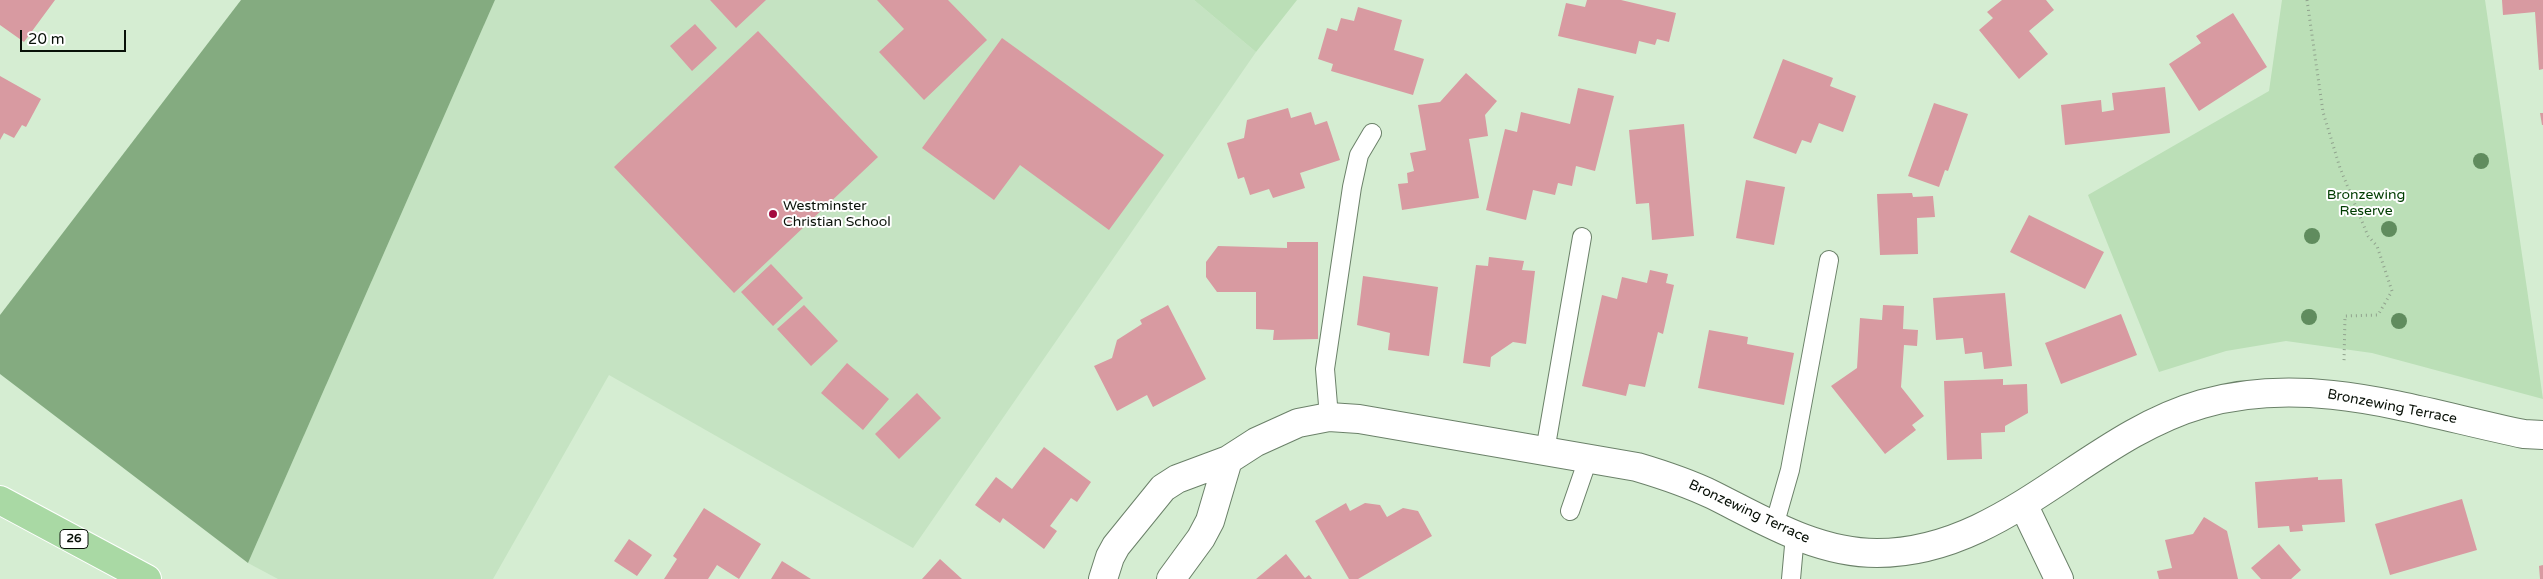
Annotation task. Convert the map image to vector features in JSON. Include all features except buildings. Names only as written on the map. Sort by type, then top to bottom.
[{"type":"main road","name":"26","points":[[0,500],[147,579]]},
{"type":"street","name":"Bronzewing Terrace","points":[[1103,579],[1110,557],[1116,546],[1163,488],[1177,479],[1228,460],[1256,442],[1298,423],[1329,417],[1359,419],[1637,467],[1674,478],[1785,531],[1827,546],[1876,553],[1918,549],[1969,532],[2023,504],[2124,440],[2164,418],[2201,404],[2247,394],[2290,391],[2344,395],[2524,434],[2543,435]]},
{"type":"street","points":[[1171,579],[1201,538],[1210,521],[1228,460]]},
{"type":"street","points":[[2023,504],[2059,579]]},
{"type":"lane","points":[[1329,417],[1325,369],[1352,187],[1359,155],[1372,132]]},
{"type":"lane","points":[[1545,450],[1582,237]]},
{"type":"lane","points":[[1791,579],[1785,531],[1790,470],[1829,260]]},
{"type":"lane","points":[[1570,511],[1588,458]]},
{"type":"path","points":[[2307,0],[2324,112],[2340,168],[2368,236],[2376,246],[2392,291],[2378,315],[2345,316],[2344,362]]},
{"type":"shaded area","points":[[241,0],[495,0],[248,563],[0,374],[0,315]]},
{"type":"shaded area","name":"Westminster Christian School","points":[[495,0],[1194,0],[1256,52],[913,548],[609,375],[493,579],[278,579],[248,563]]},
{"type":"green space","points":[[1194,0],[1297,0],[1256,52]]},
{"type":"green space","name":"Bronzewing Reserve","points":[[2282,0],[2485,0],[2543,399],[2372,353],[2286,341],[2226,351],[2159,372],[2088,195],[2269,91]]},
{"type":"place","name":"Westminster Christian School","points":[[773,214]]}]
